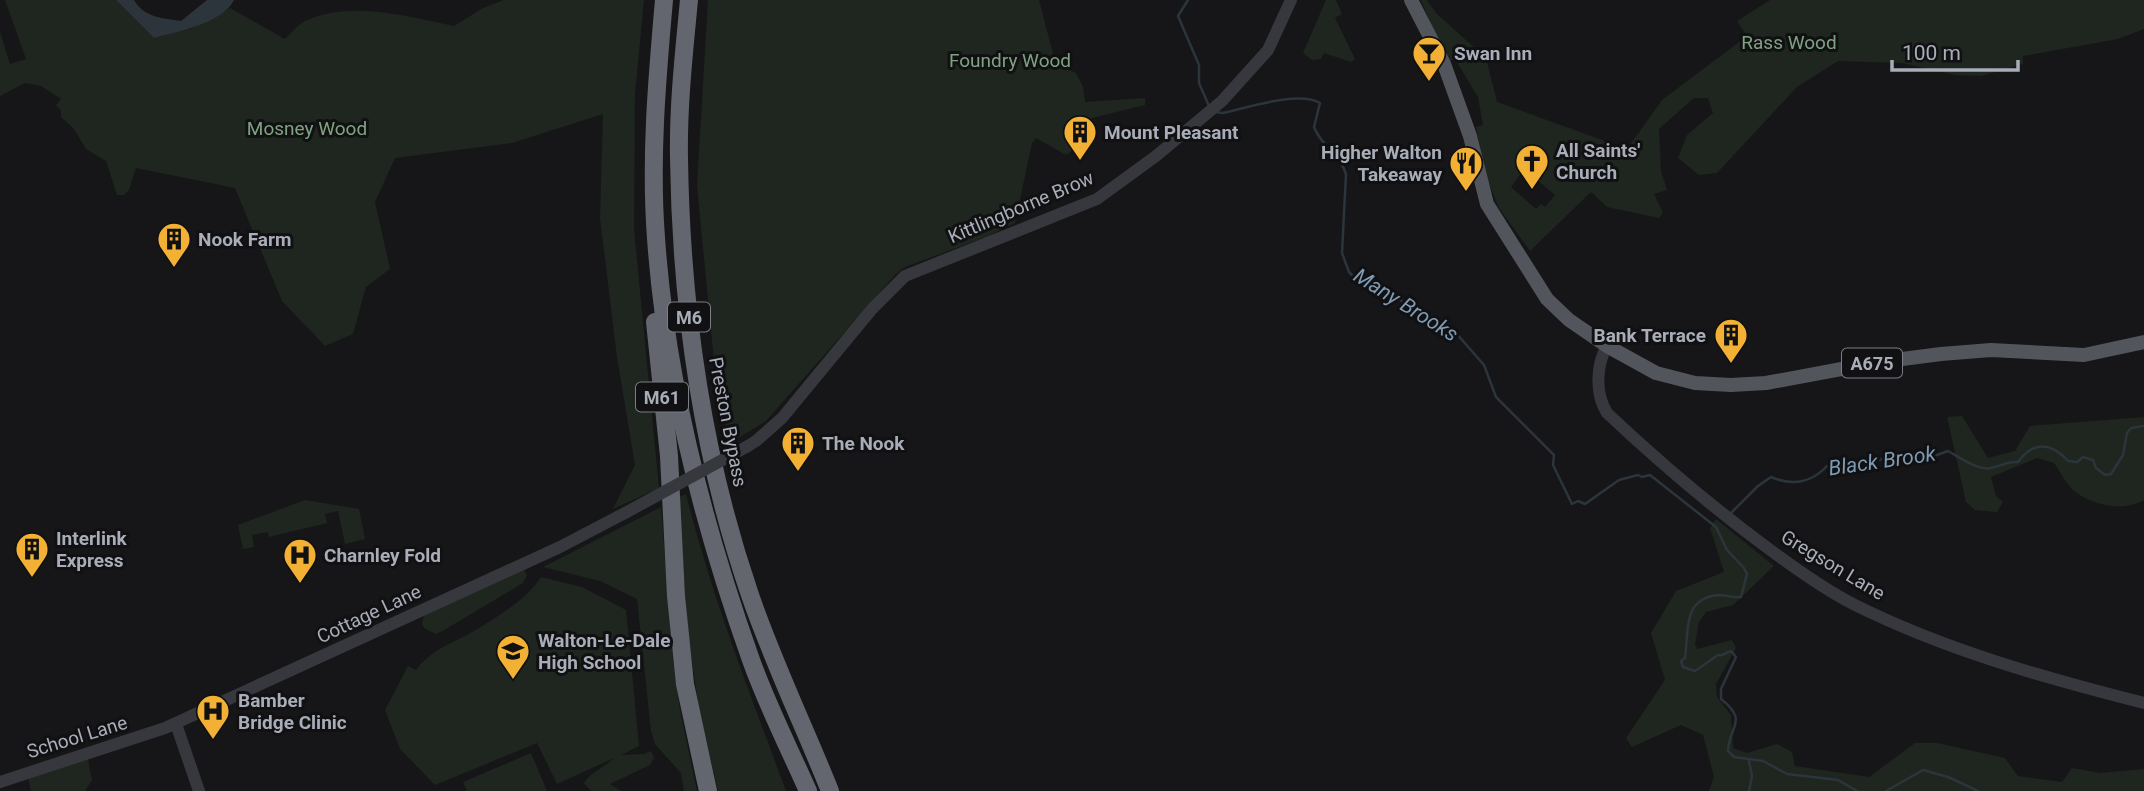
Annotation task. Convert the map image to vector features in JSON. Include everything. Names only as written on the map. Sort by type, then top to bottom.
[{"type":"highway","name":"M61","points":[[653,0],[644,108],[647,243],[669,456],[676,596],[685,684],[708,791]]},
{"type":"highway","name":"M6","points":[[664,0],[656,89],[654,182],[656,239],[670,352],[687,440],[710,535],[752,662],[808,791]]},
{"type":"highway","name":"Preston Bypass","points":[[689,0],[682,76],[679,157],[684,280],[701,404],[723,503],[749,594],[830,791]]},
{"type":"highway","points":[[761,626],[822,742],[842,791]]},
{"type":"main road","name":"A675","points":[[1411,0],[1444,64],[1470,135],[1487,204],[1547,299],[1569,320],[1607,346],[1656,373],[1695,383],[1766,383],[1879,362],[1991,349],[2084,355],[2144,342]]},
{"type":"street","name":"Kittlingborne Brow","points":[[625,513],[752,443],[782,418],[872,309],[905,276],[1097,199],[1156,156],[1214,107],[1268,50],[1291,0]]},
{"type":"street","name":"Gregson Lane","points":[[1607,346],[1599,376],[1601,399],[1607,413],[1745,532],[1830,591],[1920,635],[1988,658],[2144,703]]},
{"type":"street","name":"Cottage Lane","points":[[171,726],[561,547],[625,513]]},
{"type":"street","name":"School Lane","points":[[0,782],[171,726]]},
{"type":"street","points":[[171,726],[199,791]]},
{"type":"green space","name":"Mosney Wood","points":[[5,0],[116,0],[154,38],[193,28],[230,8],[285,39],[305,21],[341,12],[379,12],[454,26],[483,8],[504,0],[644,0],[635,94],[634,229],[659,488],[613,509],[635,465],[617,357],[600,218],[603,114],[512,143],[395,158],[375,202],[390,269],[366,287],[353,334],[325,346],[282,301],[235,188],[136,168],[129,190],[124,195],[117,195],[106,161],[86,149],[74,129],[61,117],[61,111],[56,105],[61,99],[41,86],[25,83],[0,96],[0,32],[10,64],[26,59]]},
{"type":"green space","name":"Foundry Wood","points":[[708,0],[1039,0],[1056,65],[1076,73],[1083,87],[1085,102],[1145,98],[1145,105],[1092,118],[1071,132],[1078,147],[1066,155],[1036,138],[1032,143],[1015,223],[986,237],[905,267],[766,421],[730,443],[717,392],[697,186]]},
{"type":"green space","points":[[1326,0],[1336,0],[1342,14],[1335,18],[1355,59],[1351,62],[1324,53],[1321,59],[1312,60],[1303,53]]},
{"type":"green space","name":"Rass Wood","points":[[1421,0],[1427,0],[1437,14],[1486,58],[1497,102],[1627,149],[1662,100],[1747,36],[1737,21],[1770,0],[2144,0],[2144,29],[2118,39],[2023,56],[2023,64],[1981,76],[1955,75],[1902,63],[1838,61],[1797,87],[1717,173],[1699,175],[1678,158],[1687,135],[1713,113],[1708,98],[1694,98],[1659,129],[1661,171],[1667,190],[1654,194],[1663,213],[1659,218],[1607,207],[1591,192],[1530,251],[1499,208],[1486,176],[1476,127],[1483,125],[1478,97],[1455,59],[1446,62]],"holes":[[[1524,169],[1555,195],[1545,207],[1541,204],[1536,209],[1511,187]]]},
{"type":"green space","points":[[1962,416],[1988,458],[2015,451],[2030,426],[2144,417],[2144,500],[2127,506],[2099,504],[2074,491],[2054,463],[2037,458],[1991,477],[1996,496],[2003,502],[1997,512],[1975,510],[1966,502],[1947,417]]},
{"type":"green space","points":[[686,494],[719,607],[786,791],[718,791],[699,709],[687,627],[679,497]]},
{"type":"green space","points":[[305,500],[359,509],[365,539],[345,544],[338,511],[325,514],[327,523],[269,537],[268,532],[252,535],[254,547],[243,549],[238,525]]},
{"type":"green space","points":[[661,507],[673,660],[680,710],[697,791],[684,791],[681,773],[655,744],[651,731],[637,599],[600,581],[543,567]]},
{"type":"green space","points":[[1716,519],[1774,566],[1733,605],[1706,612],[1699,622],[1695,644],[1697,649],[1732,640],[1736,648],[1716,684],[1717,697],[1731,715],[1733,748],[1747,753],[1777,744],[1792,752],[1795,766],[1869,777],[1915,743],[1937,743],[2005,758],[2018,776],[2062,782],[2072,768],[2100,773],[2144,769],[2144,791],[1709,791],[1714,777],[1703,735],[1681,725],[1632,747],[1626,738],[1665,680],[1651,633],[1676,591],[1724,572],[1710,528]]},
{"type":"green space","points":[[524,570],[527,575],[523,583],[446,629],[436,634],[424,628],[424,615]]},
{"type":"green space","points":[[541,577],[582,587],[626,610],[639,746],[621,755],[651,751],[654,758],[650,765],[610,784],[621,791],[591,791],[584,783],[614,758],[557,784],[537,743],[435,785],[400,749],[385,710],[408,666],[416,670],[435,652],[501,614],[519,601]]},
{"type":"green space","points":[[531,753],[547,791],[467,791],[463,782]]},
{"type":"green space","points":[[88,759],[92,780],[85,791],[31,791],[28,778]]},
{"type":"shaded area","points":[[116,0],[134,0],[149,14],[181,21],[207,0],[234,0],[210,21],[154,38]]},
{"type":"waterway","name":"Many Brooks","points":[[1188,0],[1178,16],[1199,65],[1199,83],[1209,106]]},
{"type":"waterway","name":"Many Brooks","points":[[1216,112],[1223,113],[1286,99],[1311,99],[1320,103],[1314,127],[1346,174],[1342,253],[1349,272],[1358,281],[1449,325],[1484,365],[1496,397],[1554,455],[1553,465],[1572,504],[1578,501],[1585,504],[1619,480],[1650,475],[1716,527],[1727,550],[1747,574],[1741,597],[1718,595],[1706,598],[1693,609],[1685,658],[1681,661],[1683,667],[1695,671],[1718,655],[1731,651],[1736,657],[1721,689],[1721,699],[1736,719],[1728,751],[1734,757],[1763,761],[1787,774],[1838,780],[1857,791]]},
{"type":"waterway","name":"Black Brook","points":[[1731,513],[1771,477],[1801,481],[1821,472],[1827,466],[1855,467],[1888,457],[1898,460],[1915,457],[1926,459],[1948,451],[1969,463],[1986,468],[2018,462],[2030,450],[2043,447],[2056,450],[2068,461],[2077,462],[2083,457],[2093,460],[2096,468],[2105,475],[2111,474],[2123,455],[2127,433],[2131,428],[2144,426]]},
{"type":"waterway","points":[[1749,761],[1752,776],[1749,791]]},
{"type":"waterway","name":"Many Brooks","points":[[1886,791],[1923,770],[1948,777],[1978,791]]},
{"type":"place","name":"Swan Inn","points":[[1429,83]]},
{"type":"place","name":"Mount Pleasant","points":[[1080,162]]},
{"type":"place","name":"All Saints' Church","points":[[1532,191]]},
{"type":"place","name":"Higher Walton Takeaway","points":[[1466,193]]},
{"type":"place","name":"Nook Farm","points":[[174,269]]},
{"type":"place","name":"Bank Terrace","points":[[1731,365]]},
{"type":"place","name":"The Nook","points":[[798,473]]},
{"type":"place","name":"Interlink Express","points":[[32,579]]},
{"type":"place","name":"Charnley Fold","points":[[300,585]]},
{"type":"place","name":"Walton-Le-Dale High School","points":[[513,681]]},
{"type":"place","name":"Bamber Bridge Clinic","points":[[213,741]]}]
